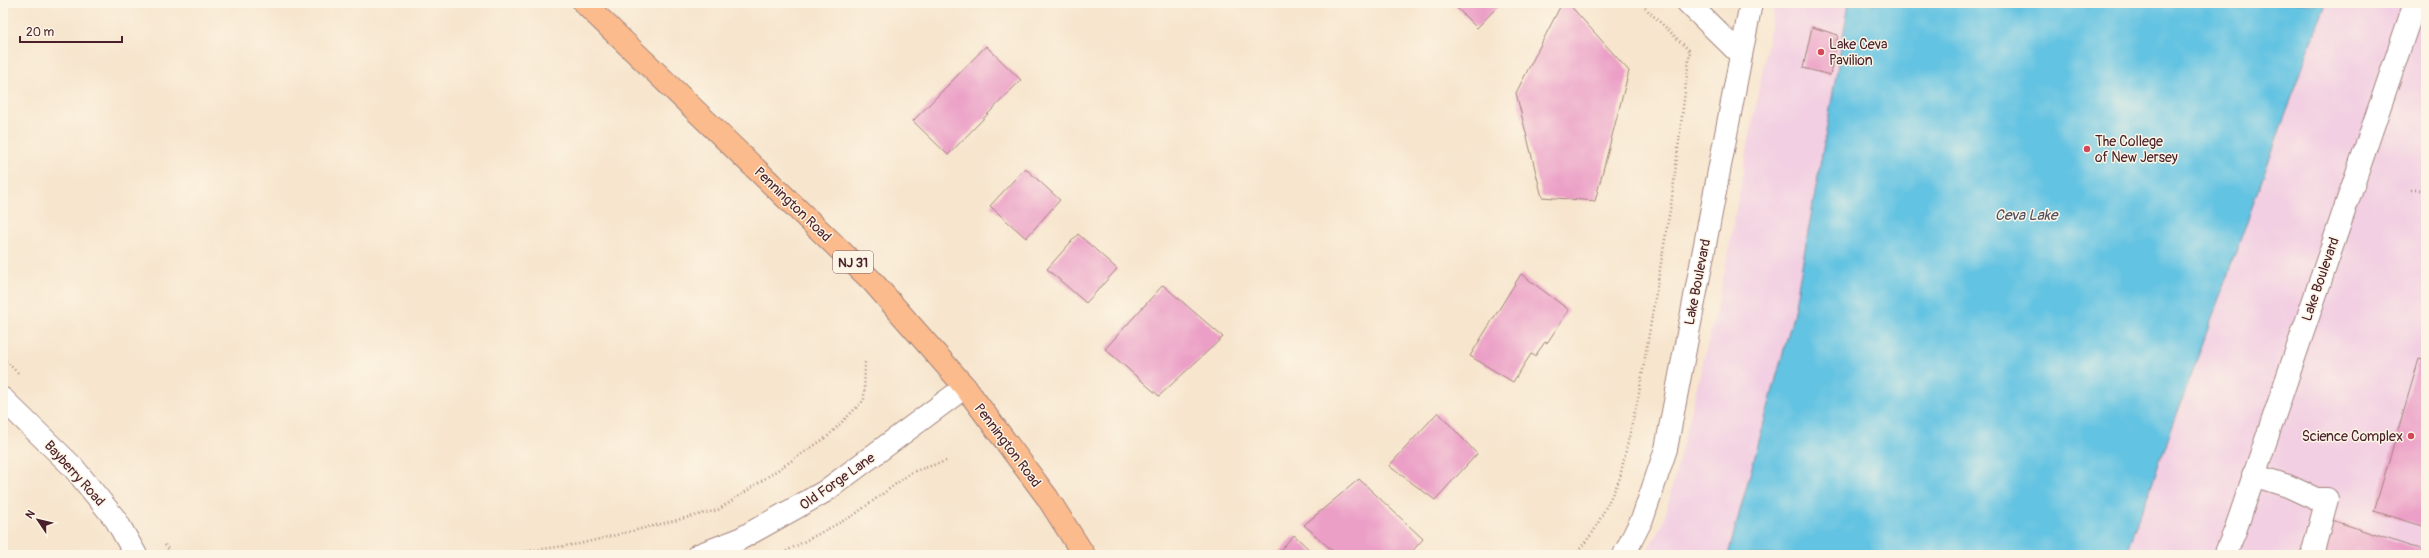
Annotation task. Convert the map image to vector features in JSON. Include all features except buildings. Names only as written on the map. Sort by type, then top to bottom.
[{"type":"main road","name":"Pennington Road","points":[[584,3],[872,281],[965,387],[1047,497],[1084,555]]},
{"type":"street","points":[[1688,3],[1741,55]]},
{"type":"street","name":"Lake Boulevard","points":[[1624,555],[1643,516],[1666,449],[1751,3]]},
{"type":"street","name":"Lake Boulevard","points":[[2225,555],[2415,3]]},
{"type":"street","name":"Old Forge Lane","points":[[698,555],[738,540],[811,501],[965,387]]},
{"type":"street","name":"Bayberry Road","points":[[3,399],[73,466],[116,520],[136,555]]},
{"type":"street","points":[[2253,475],[2288,486],[2316,499],[2327,499],[2312,555]]},
{"type":"path","points":[[1575,555],[1594,531],[1619,481],[1639,393],[1672,198],[1690,51],[1640,3]]},
{"type":"path","points":[[2411,190],[2426,190]]},
{"type":"path","points":[[499,555],[579,544],[718,510],[827,437],[864,400],[865,361]]},
{"type":"path","points":[[779,555],[854,515],[912,472],[946,461]]},
{"type":"shaded area","name":"Ceva Lake","points":[[1775,3],[2426,3],[2426,555],[1644,555],[1663,524],[1720,294]]},
{"type":"water","name":"Ceva Lake","points":[[1849,3],[2326,3],[2126,555],[1728,555],[1793,316]]},
{"type":"place","name":"Lake Ceva Pavilion","points":[[1821,52]]},
{"type":"place","name":"The College of New Jersey","points":[[2087,149]]},
{"type":"place","name":"Science Complex","points":[[2411,436]]}]
